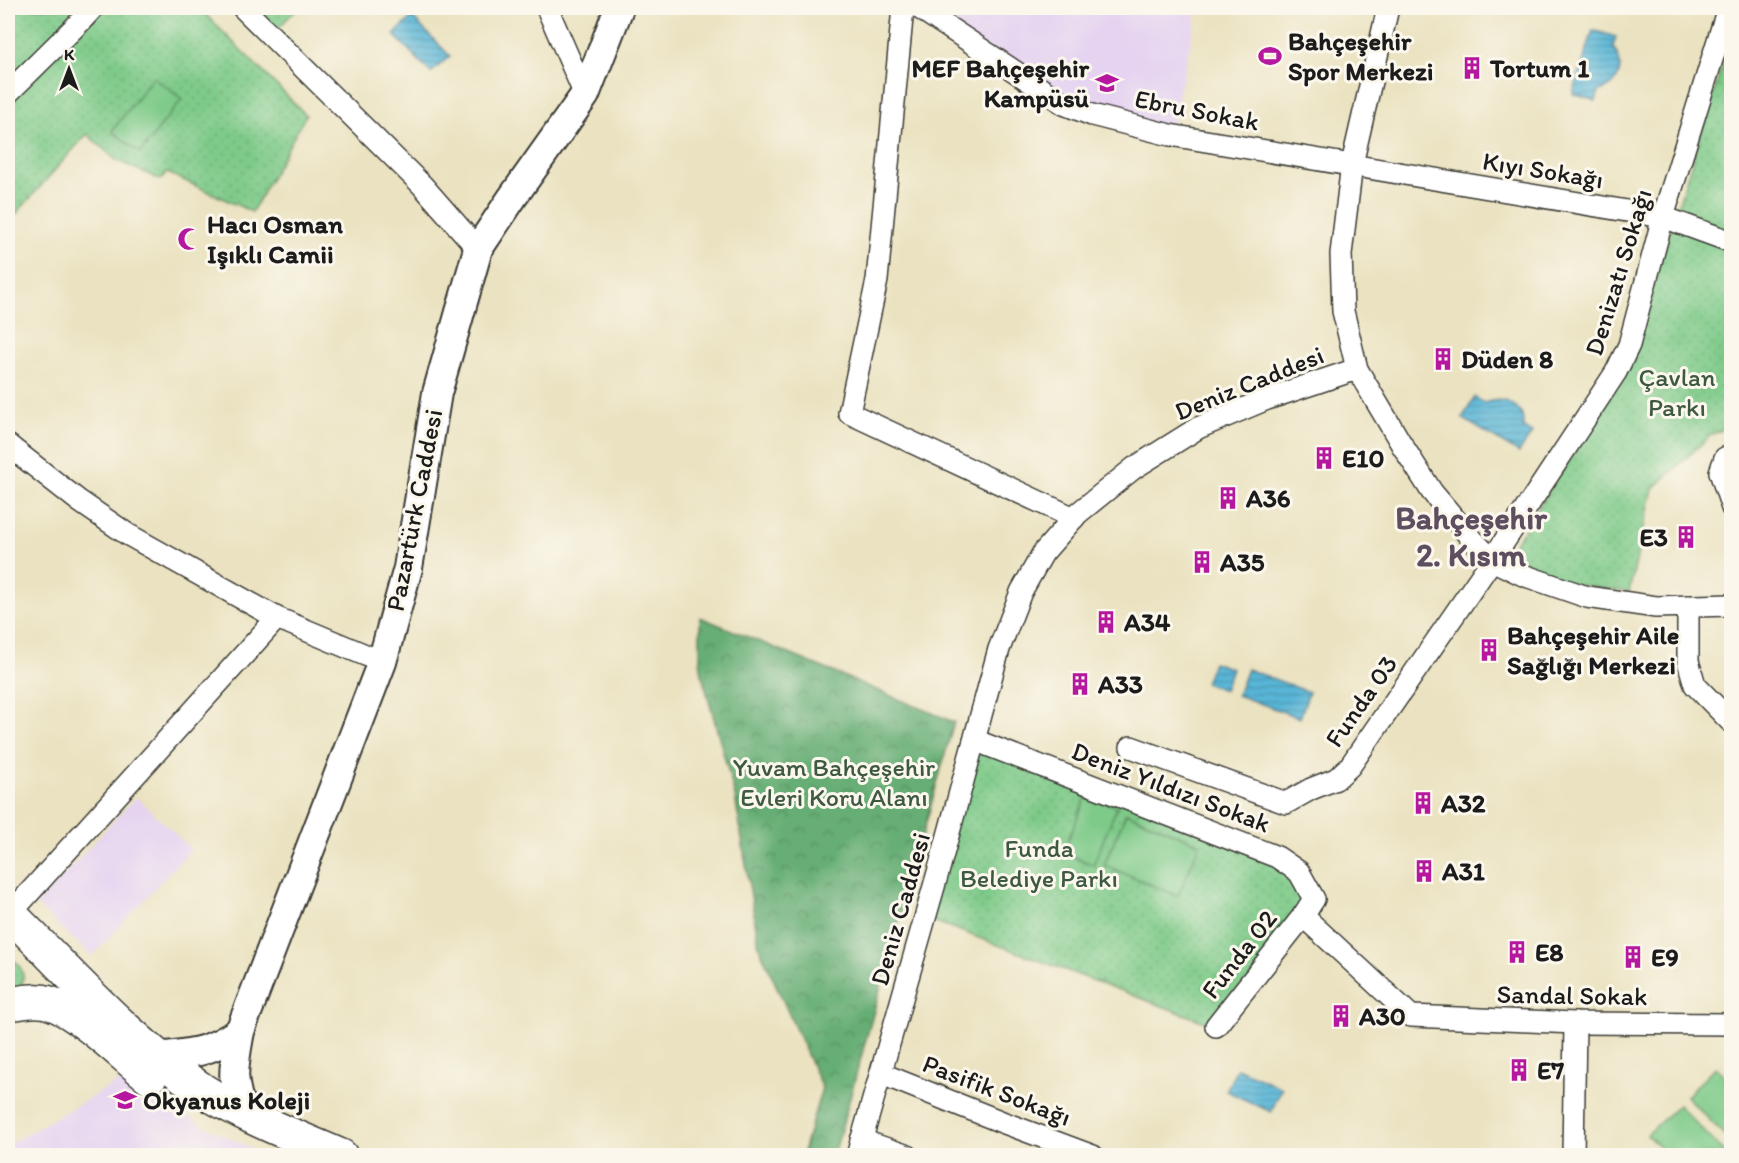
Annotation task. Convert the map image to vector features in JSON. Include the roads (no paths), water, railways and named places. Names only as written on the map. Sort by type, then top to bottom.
[{"type":"main road","points":[[8,924],[46,952],[158,1057],[204,1090],[245,1115],[341,1155]]},
{"type":"main road","points":[[23,1002],[42,998],[47,990],[51,963],[46,952]]},
{"type":"main road","points":[[23,1002],[59,1007],[78,1018],[170,1093],[208,1117],[286,1155]]},
{"type":"street","points":[[8,93],[93,8]]},
{"type":"street","points":[[243,8],[422,185],[478,249]]},
{"type":"street","points":[[547,8],[585,95]]},
{"type":"street","name":"Pazartürk Caddesi","points":[[245,1115],[237,1100],[234,1085],[234,1066],[240,1031],[382,662],[408,568],[437,393],[478,249],[585,95],[619,8]]},
{"type":"street","points":[[903,8],[876,280],[849,413],[1074,518]]},
{"type":"street","name":"Ebru Sokak","points":[[919,8],[1064,104],[1092,115],[1170,135],[1414,175]]},
{"type":"street","points":[[1388,8],[1352,164],[1341,254],[1343,310],[1357,369],[1432,492],[1492,560],[1523,575],[1587,597],[1656,607],[1731,605]]},
{"type":"street","name":"Denizatı Sokağı","points":[[1492,560],[1616,372],[1629,345],[1663,217],[1728,8]]},
{"type":"street","name":"Kıyı Sokağı","points":[[1414,175],[1663,217],[1731,242]]},
{"type":"street","name":"Deniz Caddesi","points":[[859,1148],[882,1074],[999,649],[1021,592],[1043,553],[1074,518],[1134,468],[1198,428],[1267,399],[1357,369]]},
{"type":"street","points":[[8,445],[103,519],[277,618],[382,662]]},
{"type":"street","points":[[1731,455],[1725,458],[1720,472],[1731,508]]},
{"type":"street","name":"Funda 03","points":[[1131,747],[1286,803],[1311,789],[1336,779],[1350,766],[1492,560]]},
{"type":"street","points":[[1688,606],[1688,661],[1695,686],[1731,723]]},
{"type":"street","points":[[8,924],[277,618]]},
{"type":"street","name":"Deniz Yıldızı Sokak","points":[[974,740],[1277,857],[1299,872],[1314,899],[1304,916]]},
{"type":"street","name":"Sandal Sokak","points":[[1304,916],[1411,1016],[1575,1023],[1731,1024]]},
{"type":"street","name":"Funda 02","points":[[1216,1026],[1304,916]]},
{"type":"street","points":[[1573,1155],[1575,1023]]},
{"type":"street","points":[[158,1057],[207,1050],[240,1031]]},
{"type":"street","name":"Pasifik Sokağı","points":[[882,1074],[1002,1122],[1093,1155]]},
{"type":"street","points":[[859,1148],[908,1155]]},
{"type":"water","points":[[412,17],[450,56],[431,73],[394,35]]},
{"type":"water","points":[[1593,30],[1616,37],[1613,47],[1620,67],[1617,79],[1599,91],[1596,101],[1573,94]]},
{"type":"water","points":[[1475,397],[1484,403],[1505,401],[1517,407],[1523,419],[1523,427],[1532,433],[1519,453],[1462,418]]},
{"type":"water","points":[[1213,662],[1232,669],[1224,690],[1205,683]]},
{"type":"water","points":[[1247,669],[1309,692],[1300,718],[1237,695]]},
{"type":"water","points":[[1237,1068],[1282,1088],[1271,1112],[1226,1091]]},
{"type":"place","name":"Bahçeşehir Spor Merkezi","points":[[1270,56]]},
{"type":"place","name":"Tortum 1","points":[[1472,68]]},
{"type":"place","name":"MEF Bahçeşehir Kampüsü","points":[[1107,83]]},
{"type":"place","name":"Hacı Osman Işıklı Camii","points":[[189,239]]},
{"type":"place","name":"Düden 8","points":[[1443,359]]},
{"type":"place","name":"E10","points":[[1324,458]]},
{"type":"place","name":"A36","points":[[1228,498]]},
{"type":"place","name":"E3","points":[[1686,537]]},
{"type":"place","name":"A35","points":[[1202,562]]},
{"type":"place","name":"A34","points":[[1106,622]]},
{"type":"place","name":"Bahçeşehir Aile Sağlığı Merkezi","points":[[1489,650]]},
{"type":"place","name":"A33","points":[[1080,684]]},
{"type":"place","name":"A32","points":[[1423,803]]},
{"type":"place","name":"A31","points":[[1424,871]]},
{"type":"place","name":"E8","points":[[1517,952]]},
{"type":"place","name":"E9","points":[[1633,957]]},
{"type":"place","name":"A30","points":[[1341,1016]]},
{"type":"place","name":"E7","points":[[1519,1070]]},
{"type":"place","name":"Okyanus Koleji","points":[[125,1100]]},
{"type":"district","name":"Bahçeşehir 2. Kısım","points":[[1471,536]]},
{"type":"park label","name":"Çavlan Parkı","points":[[1677,392]]},
{"type":"park label","name":"Yuvam Bahçeşehir Evleri Koru Alanı","points":[[834,782]]},
{"type":"park label","name":"Funda Belediye Parkı","points":[[1039,863]]}]
